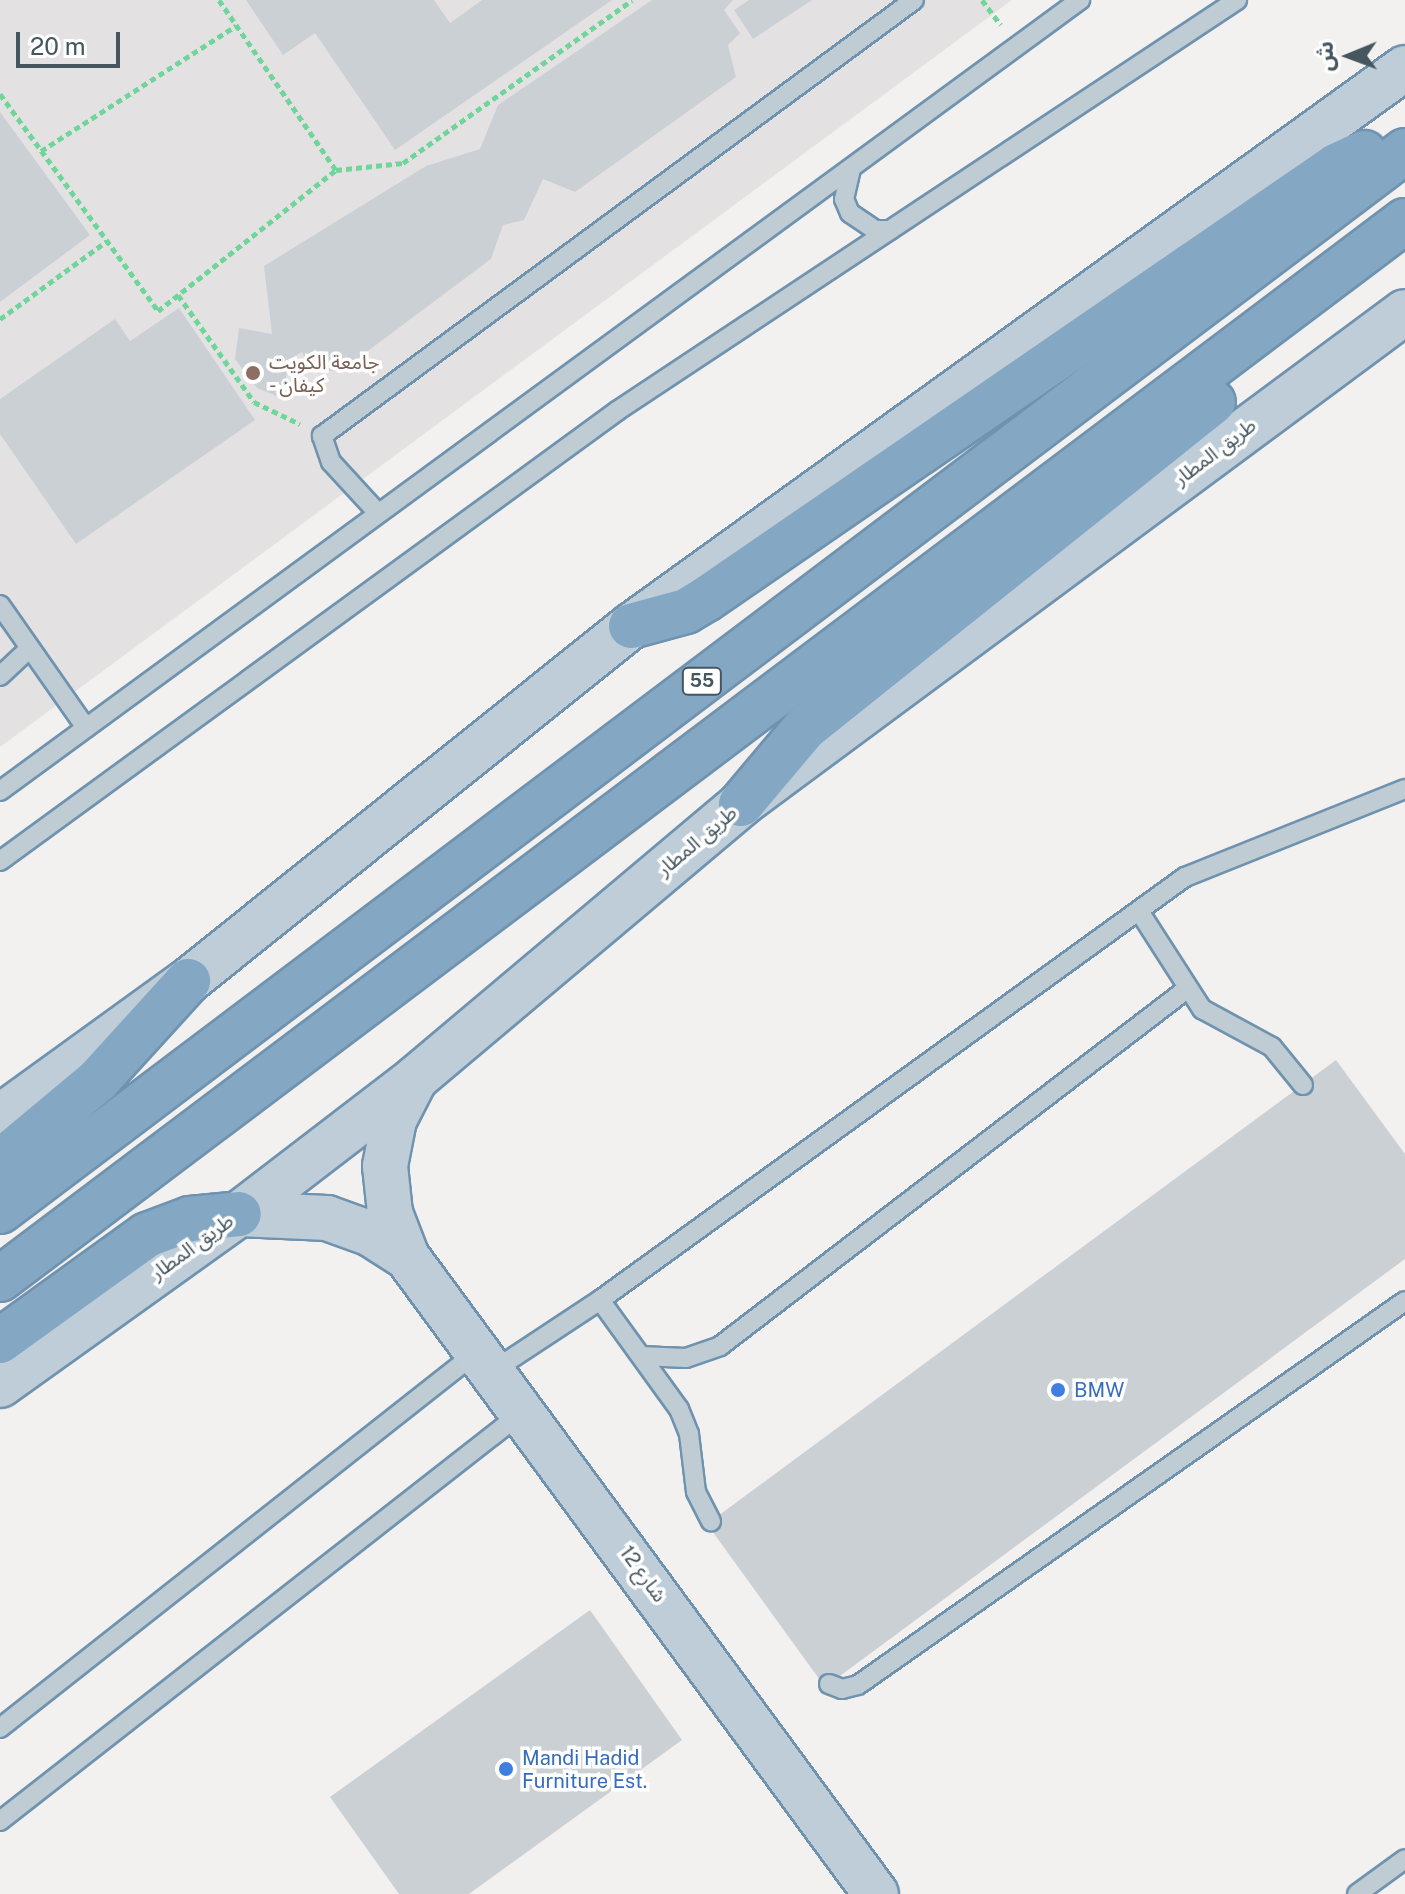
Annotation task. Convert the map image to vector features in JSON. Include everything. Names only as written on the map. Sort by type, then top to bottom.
[{"type":"highway","points":[[631,626],[686,611],[706,599],[1336,166],[1369,151],[1405,145]]},
{"type":"highway","name":"55","points":[[0,1211],[1405,151]]},
{"type":"highway","points":[[0,1279],[1405,221]]},
{"type":"highway","points":[[741,804],[805,728],[1363,283],[1405,230]]},
{"type":"highway","points":[[0,1162],[98,1080],[188,981]]},
{"type":"highway","points":[[0,1341],[147,1235],[190,1219],[239,1214]]},
{"type":"main road","points":[[0,1117],[188,981],[631,626],[1405,68]]},
{"type":"main road","name":"طريق المطار","points":[[0,1385],[239,1214],[416,1078],[741,804],[1405,312]]},
{"type":"main road","name":"شارع 12","points":[[416,1078],[394,1120],[385,1166],[390,1213],[407,1257],[525,1411],[876,1894]]},
{"type":"main road","name":"شارع 12","points":[[239,1214],[327,1218],[369,1233],[407,1257]]},
{"type":"lane","points":[[377,512],[331,462],[322,436],[914,0]]},
{"type":"lane","points":[[0,791],[377,512],[851,169],[1015,44],[1080,0]]},
{"type":"lane","points":[[0,861],[617,411],[1237,0]]},
{"type":"lane","points":[[851,169],[844,199],[850,213],[875,230],[890,230]]},
{"type":"lane","points":[[0,605],[86,728]]},
{"type":"lane","points":[[0,676],[30,648]]},
{"type":"lane","points":[[0,1728],[486,1360],[600,1300],[1185,877],[1405,789]]},
{"type":"lane","points":[[1139,911],[1187,989],[1218,1021],[1272,1047],[1303,1085]]},
{"type":"lane","points":[[641,1356],[686,1358],[720,1346],[1187,989]]},
{"type":"lane","points":[[600,1300],[685,1421],[692,1477],[711,1521]]},
{"type":"lane","points":[[829,1684],[842,1689],[858,1685],[1405,1301]]},
{"type":"lane","points":[[0,1821],[525,1411]]},
{"type":"lane","points":[[1357,1894],[1405,1859]]},
{"type":"path","points":[[219,0],[336,170]]},
{"type":"path","points":[[0,94],[158,311],[336,170],[403,163],[632,0]]},
{"type":"path","points":[[982,0],[1015,44]]},
{"type":"path","points":[[41,151],[236,26]]},
{"type":"path","points":[[0,319],[107,241]]},
{"type":"path","points":[[178,295],[254,402],[322,436]]},
{"type":"shaded area","name":"جامعة الكويت - كيفان","points":[[0,0],[1012,0],[0,747]]},
{"type":"building","points":[[246,0],[434,0],[450,23],[482,0],[612,0],[395,150],[315,33],[283,55]]},
{"type":"building","points":[[652,0],[733,0],[724,10],[740,33],[728,45],[736,77],[575,192],[543,179],[524,220],[503,225],[491,259],[341,371],[310,370],[302,352],[288,360],[284,399],[257,388],[235,359],[239,328],[272,334],[264,266],[426,166],[480,149],[498,105]]},
{"type":"building","points":[[749,0],[812,0],[753,39],[734,10]]},
{"type":"building","points":[[0,112],[90,235],[0,302]]},
{"type":"building","points":[[179,308],[255,420],[76,544],[0,434],[0,399],[115,319],[130,341]]},
{"type":"building","name":"BMW","points":[[1336,1060],[1405,1154],[1405,1259],[825,1687],[707,1524]]},
{"type":"building","name":"Mandi Hadid Furniture Est.","points":[[590,1610],[682,1740],[469,1894],[399,1894],[330,1797]]},
{"type":"place","name":"جامعة الكويت - كيفان","points":[[253,373]]},
{"type":"place","name":"BMW","points":[[1058,1390]]},
{"type":"place","name":"Mandi Hadid Furniture Est.","points":[[506,1769]]}]
